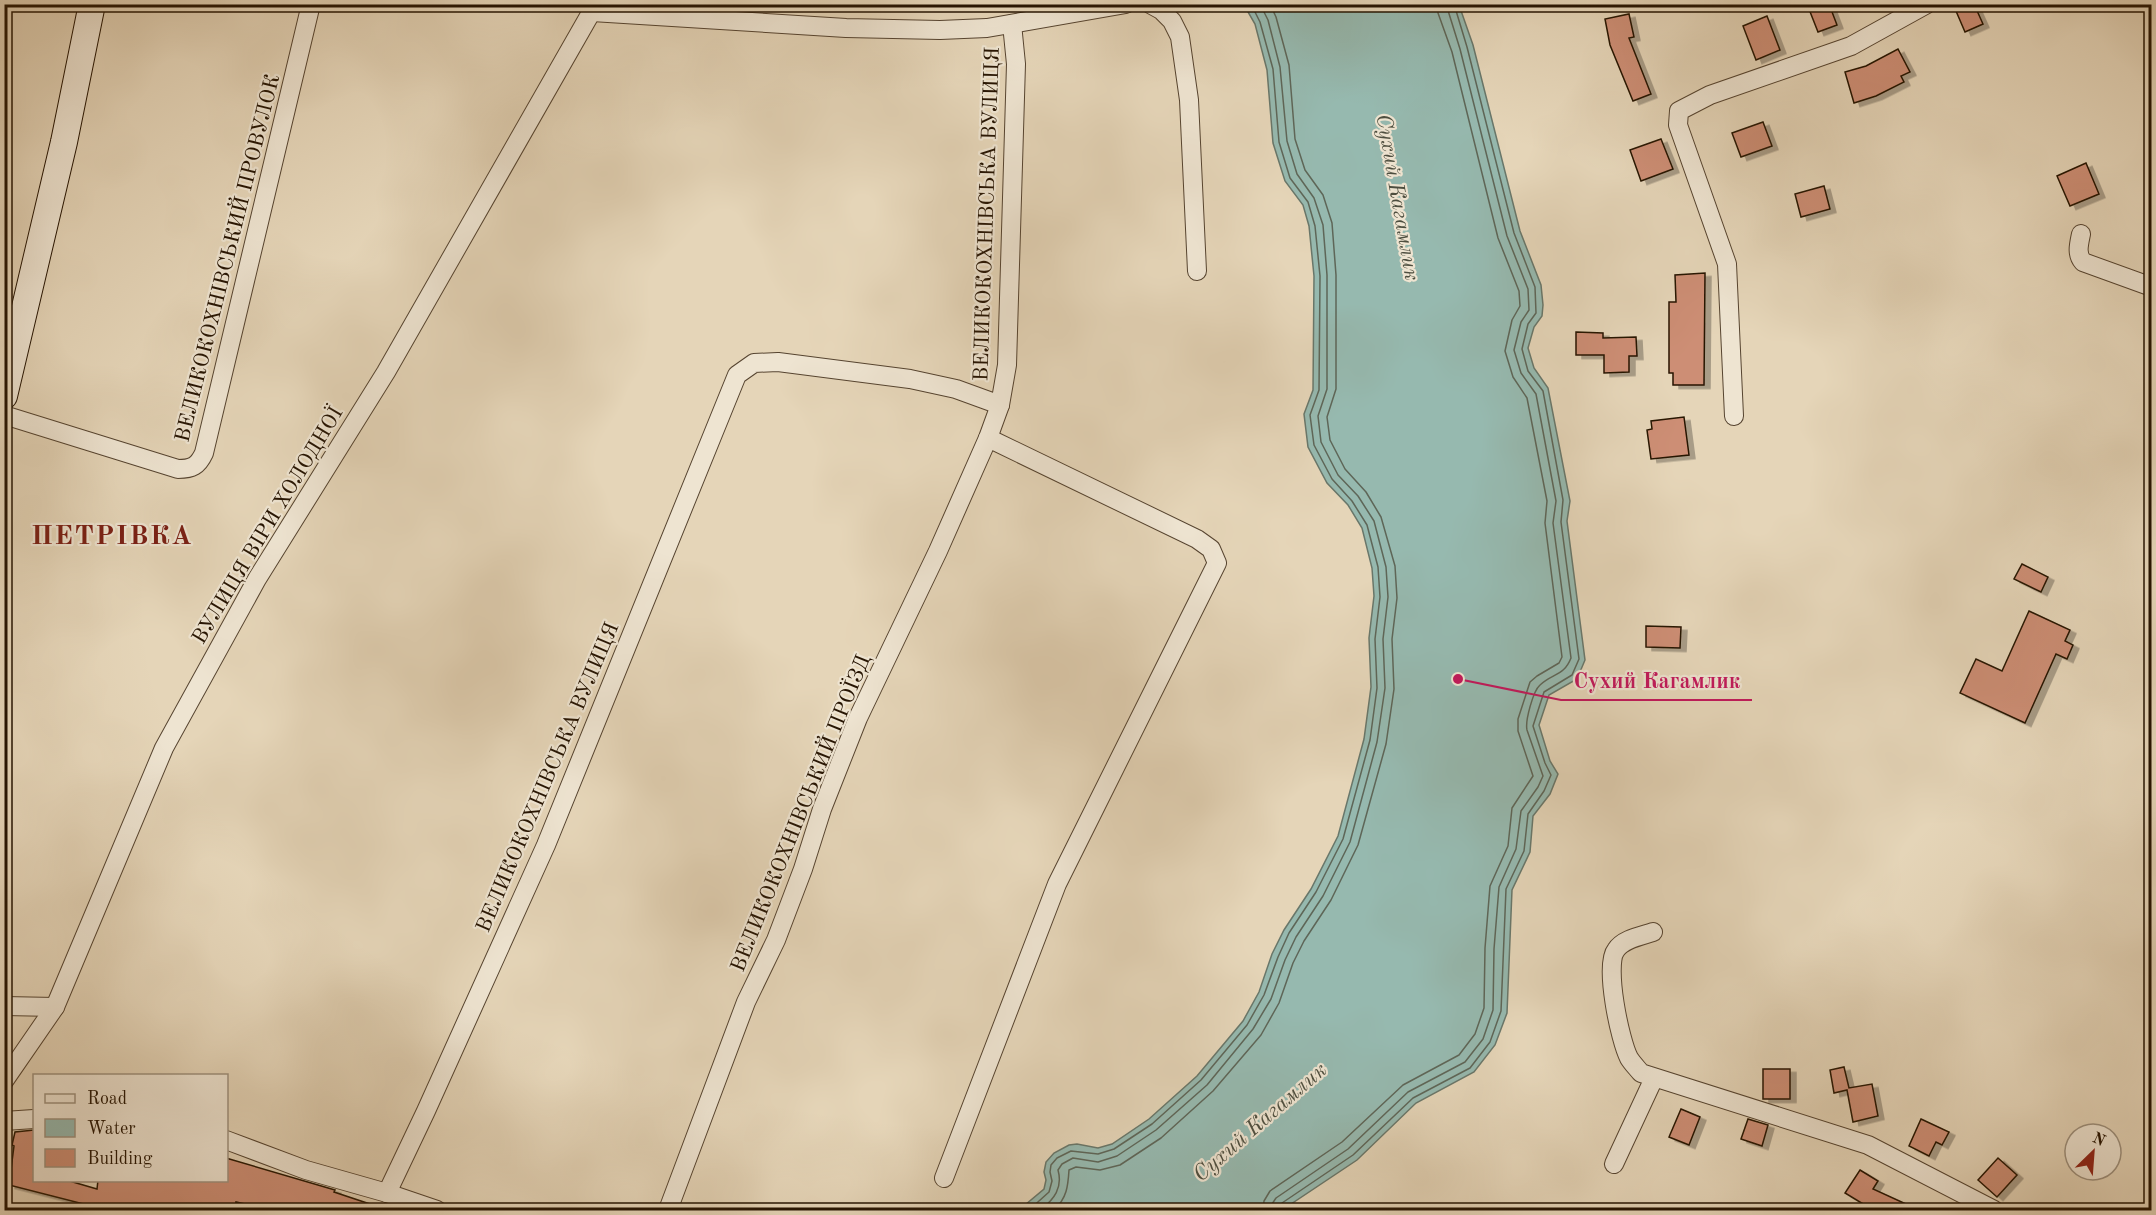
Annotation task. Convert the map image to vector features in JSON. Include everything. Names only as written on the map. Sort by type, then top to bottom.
[{"type":"street","points":[[4,396],[64,142],[92,4]]},
{"type":"street","name":"ВЕЛИКОКОХНІВСЬКИЙ ПРОВУЛОК","points":[[4,415],[178,469],[191,469],[199,463],[207,442],[311,4]]},
{"type":"street","name":"ВЕЛИКОКОХНІВСЬКА ВУЛИЦЯ","points":[[594,8],[895,30],[987,28],[1126,4]]},
{"type":"street","points":[[1150,4],[1161,10],[1172,21],[1180,37],[1189,100],[1197,271]]},
{"type":"street","points":[[1734,416],[1727,264],[1678,125],[1679,111],[1710,95],[1851,46],[1927,4]]},
{"type":"street","name":"ВУЛИЦЯ ВІРИ ХОЛОДНОЇ","points":[[4,1081],[55,1007],[164,748],[257,579],[386,372],[594,8]]},
{"type":"street","name":"ВЕЛИКОКОХНІВСЬКА ВУЛИЦЯ","points":[[387,1193],[546,845],[737,375],[754,363],[778,362],[910,380],[956,389],[1000,405],[1007,365],[1017,64],[1012,24]]},
{"type":"street","points":[[2081,234],[2078,247],[2080,259],[2083,262],[2151,287]]},
{"type":"street","name":"ВЕЛИКОКОХНІВСЬКИЙ ПРОЇЗД","points":[[668,1210],[746,1002],[776,940],[803,869],[822,809],[858,718],[938,551],[988,438],[1000,405]]},
{"type":"street","points":[[944,1178],[1057,884],[1217,563],[1211,549],[1197,539],[988,438]]},
{"type":"street","points":[[1653,932],[1627,941],[1616,950],[1611,964],[1613,1000],[1629,1058],[1641,1073],[1868,1145],[1994,1210]]},
{"type":"street","points":[[4,1006],[55,1007]]},
{"type":"street","points":[[1614,1164],[1654,1078]]},
{"type":"street","points":[[4,1121],[33,1119]]},
{"type":"street","points":[[228,1141],[306,1170],[437,1210]]},
{"type":"water","points":[[1244,5],[1459,5],[1473,45],[1520,231],[1541,285],[1542,316],[1534,327],[1528,348],[1534,368],[1548,388],[1570,501],[1567,521],[1585,660],[1577,679],[1549,695],[1539,725],[1550,761],[1558,774],[1550,794],[1533,816],[1530,852],[1512,890],[1507,1013],[1495,1045],[1474,1072],[1416,1103],[1357,1160],[1282,1210],[1019,1210],[1044,1189],[1046,1162],[1054,1153],[1069,1145],[1077,1144],[1098,1148],[1112,1144],[1149,1119],[1197,1076],[1243,1021],[1259,992],[1272,954],[1284,930],[1311,889],[1338,836],[1364,739],[1371,687],[1369,638],[1374,596],[1372,568],[1362,528],[1348,505],[1327,483],[1308,447],[1304,414],[1313,390],[1314,276],[1309,226],[1303,205],[1285,181],[1273,143],[1267,70],[1255,24]]},
{"type":"building","points":[[1807,4],[1829,4],[1837,25],[1818,32]]},
{"type":"building","points":[[1953,4],[1974,4],[1983,24],[1965,32]]},
{"type":"building","points":[[1629,14],[1634,37],[1629,38],[1651,94],[1633,101],[1610,45],[1605,19]]},
{"type":"building","points":[[1767,16],[1780,50],[1756,60],[1743,26]]},
{"type":"building","points":[[1898,49],[1910,72],[1901,76],[1904,82],[1876,96],[1854,103],[1845,72],[1866,66]]},
{"type":"building","points":[[1763,122],[1772,146],[1741,157],[1732,133]]},
{"type":"building","points":[[1661,139],[1673,169],[1641,181],[1630,150]]},
{"type":"building","points":[[2086,163],[2099,194],[2070,206],[2057,176]]},
{"type":"building","points":[[1824,186],[1830,209],[1801,217],[1795,194]]},
{"type":"building","points":[[1705,273],[1704,385],[1673,385],[1673,373],[1669,373],[1669,302],[1676,302],[1675,275]]},
{"type":"building","points":[[1576,332],[1603,333],[1603,338],[1636,337],[1637,356],[1629,356],[1629,372],[1604,373],[1604,355],[1576,355]]},
{"type":"building","points":[[1684,417],[1689,455],[1651,459],[1647,430],[1652,429],[1651,421]]},
{"type":"building","points":[[2022,564],[2048,577],[2041,592],[2014,579]]},
{"type":"building","points":[[2029,611],[2070,630],[2065,641],[2073,645],[2067,659],[2056,654],[2025,723],[1960,693],[1976,659],[2002,671]]},
{"type":"building","points":[[1646,626],[1681,627],[1680,648],[1646,647]]},
{"type":"building","points":[[1844,1067],[1849,1088],[1872,1084],[1878,1116],[1853,1122],[1847,1090],[1834,1093],[1830,1070]]},
{"type":"building","points":[[1763,1069],[1790,1069],[1790,1099],[1763,1099]]},
{"type":"building","points":[[1681,1109],[1700,1117],[1689,1145],[1669,1137]]},
{"type":"building","points":[[1748,1119],[1768,1125],[1762,1146],[1741,1139]]},
{"type":"building","points":[[1921,1119],[1949,1132],[1942,1145],[1936,1142],[1929,1156],[1909,1146]]},
{"type":"building","points":[[33,1130],[33,1182],[73,1182],[97,1189],[98,1182],[228,1182],[228,1159],[335,1190],[334,1192],[382,1208],[381,1210],[272,1210],[236,1202],[235,1210],[107,1210],[9,1185],[15,1132]]},
{"type":"building","points":[[1998,1158],[2017,1175],[1997,1197],[1978,1180]]},
{"type":"building","points":[[1860,1170],[1878,1181],[1873,1189],[1919,1210],[1873,1210],[1845,1193]]},
{"type":"place","name":"Сухий Кагамлик","points":[[1458,679]]},
{"type":"district","name":"ПЕТРІВКА","points":[[112,535]]}]
